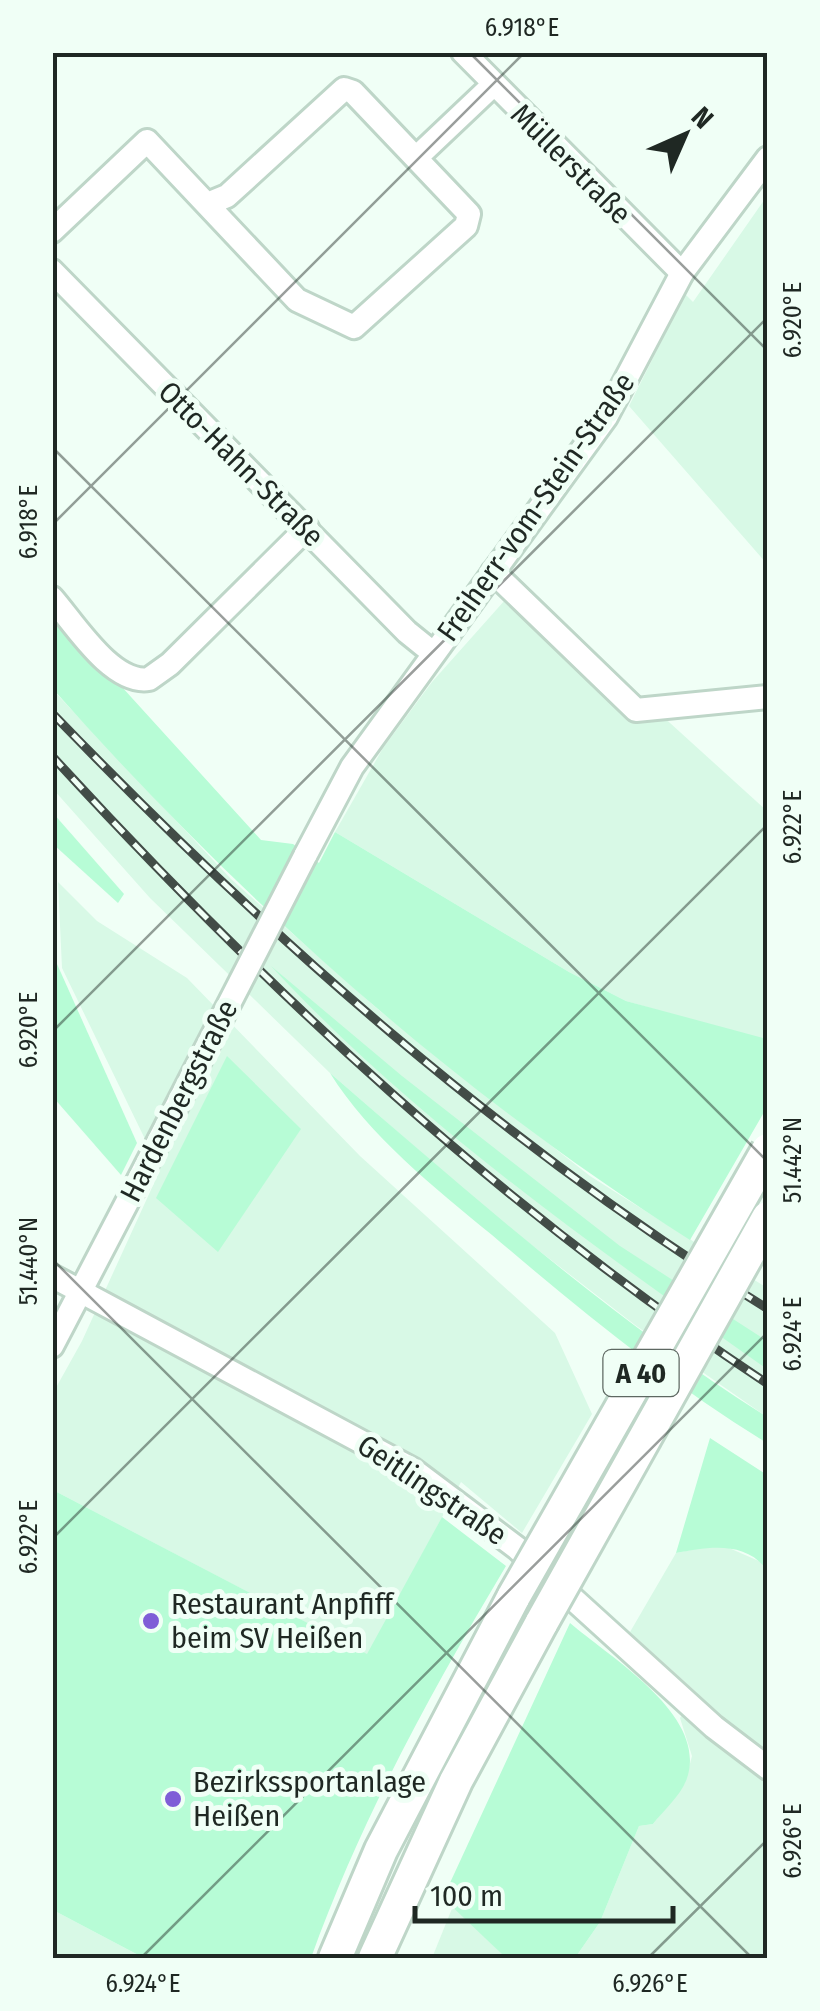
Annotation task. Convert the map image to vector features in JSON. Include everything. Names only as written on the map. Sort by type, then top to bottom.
[{"type":"highway","name":"A 40","points":[[336,1958],[381,1850],[514,1596],[768,1150]]},
{"type":"highway","name":"A 40","points":[[375,1958],[456,1781],[768,1218]]},
{"type":"street","name":"Müllerstraße","points":[[463,52],[682,273]]},
{"type":"street","points":[[417,156],[493,85]]},
{"type":"street","points":[[52,232],[147,141],[297,300],[354,327],[466,226],[469,214],[354,92],[344,89],[226,196],[210,204]]},
{"type":"street","name":"Freiherr-vom-Stein-Straße","points":[[304,856],[352,767],[606,418],[682,273],[768,158]]},
{"type":"street","name":"Otto-Hahn-Straße","points":[[52,271],[434,653]]},
{"type":"street","points":[[52,598],[108,661],[130,678],[148,680],[306,528]]},
{"type":"street","points":[[493,572],[636,710],[768,697]]},
{"type":"street","name":"Hardenbergstraße","points":[[52,1346],[304,856]]},
{"type":"street","name":"Geitlingstraße","points":[[52,1276],[412,1469],[517,1548],[714,1726],[768,1768]]},
{"type":"shaded area","points":[[767,196],[767,564],[629,406],[685,294],[693,302]]},
{"type":"shaded area","points":[[505,600],[659,713],[767,811],[766,1041],[626,1001],[569,972],[335,832],[383,748],[432,682]]},
{"type":"shaded area","points":[[52,689],[231,879],[380,1011],[590,1176],[767,1288],[767,1417],[635,1325],[498,1219],[330,1073],[150,898],[53,789]]},
{"type":"shaded area","points":[[58,882],[97,921],[187,978],[360,1156],[555,1333],[592,1414],[522,1533],[461,1482],[368,1655],[53,1490],[53,1393],[82,1341],[160,1170],[62,968]]},
{"type":"shaded area","points":[[720,1544],[761,1562],[767,1570],[767,1958],[575,1958],[600,1922],[639,1826],[653,1824],[685,1783],[692,1756],[680,1718],[697,1693],[630,1632],[676,1553]]},
{"type":"shaded area","points":[[453,1906],[506,1958],[432,1958]]},
{"type":"shaded area","points":[[53,1910],[144,1958],[53,1958]]},
{"type":"green space","points":[[52,610],[261,840],[293,844],[319,863],[335,832],[569,972],[626,1001],[767,1039],[767,1107],[690,1240],[602,1182],[433,1055],[352,987],[198,842],[53,689]]},
{"type":"green space","points":[[53,813],[124,894],[118,903],[53,844]]},
{"type":"green space","points":[[53,955],[137,1143],[121,1175],[53,1097]]},
{"type":"green space","points":[[271,966],[402,1076],[620,1246],[767,1341],[767,1369],[572,1229],[446,1130],[385,1078]]},
{"type":"green space","points":[[227,1056],[301,1129],[218,1252],[156,1198]]},
{"type":"green space","points":[[330,1073],[597,1297],[767,1417],[767,1443],[626,1345],[448,1199],[383,1140]]},
{"type":"green space","points":[[710,1438],[767,1475],[767,1570],[758,1560],[737,1550],[713,1548],[676,1553]]},
{"type":"green space","name":"Bezirkssportanlage Heißen","points":[[53,1490],[367,1654],[442,1517],[506,1566],[399,1757],[352,1856],[311,1958],[144,1958],[53,1910]]},
{"type":"green space","points":[[570,1623],[632,1672],[671,1712],[684,1734],[690,1757],[686,1781],[653,1824],[639,1826],[600,1922],[575,1958],[506,1958],[443,1898]]},
{"type":"railway","points":[[52,713],[218,878],[392,1034],[574,1178],[768,1309]]},
{"type":"railway","points":[[52,756],[217,929],[391,1092],[573,1244],[768,1384]]},
{"type":"place","name":"Restaurant Anpfiff beim SV Heißen","points":[[151,1621]]},
{"type":"place","name":"Bezirkssportanlage Heißen","points":[[173,1799]]}]
